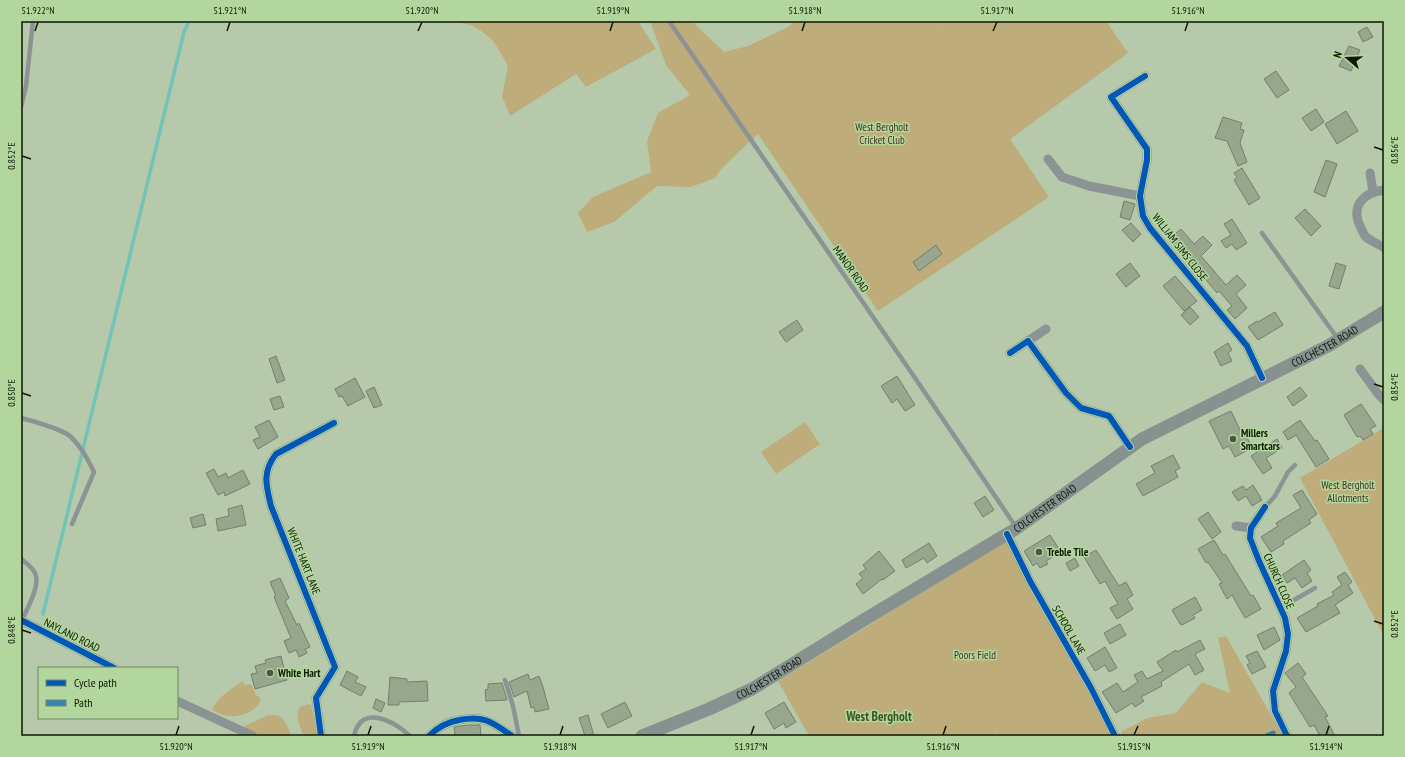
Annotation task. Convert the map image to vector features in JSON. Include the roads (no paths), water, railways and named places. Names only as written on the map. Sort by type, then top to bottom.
[{"type":"main road","name":"COLCHESTER ROAD","points":[[642,736],[665,728],[752,689],[1012,531],[1142,439],[1338,340],[1384,312]]},
{"type":"street","name":"WILLIAM SIMS CLOSE","points":[[1145,76],[1111,97],[1147,149],[1147,160],[1140,196],[1143,216],[1150,228],[1247,346],[1262,378]]},
{"type":"street","points":[[1048,159],[1062,177],[1089,186],[1140,196]]},
{"type":"street","points":[[1370,173],[1373,192]]},
{"type":"street","points":[[1384,190],[1373,192],[1362,199],[1357,208],[1357,220],[1366,237],[1384,248]]},
{"type":"street","points":[[1010,353],[1046,329]]},
{"type":"street","points":[[1028,341],[1066,393],[1081,408],[1109,416],[1130,447]]},
{"type":"street","points":[[1360,369],[1384,400]]},
{"type":"street","name":"WHITE HART LANE","points":[[321,736],[316,698],[335,667],[271,506],[266,471],[276,454],[334,423]]},
{"type":"street","points":[[1236,526],[1251,528],[1265,507]]},
{"type":"street","name":"CHURCH CLOSE","points":[[1251,528],[1250,538],[1285,618],[1288,634],[1286,651],[1273,691],[1275,712],[1287,736]]},
{"type":"street","name":"SCHOOL LANE","points":[[1012,531],[1030,581],[1091,688],[1114,736]]},
{"type":"street","name":"NAYLAND ROAD","points":[[21,620],[112,667]]},
{"type":"street","points":[[178,701],[253,736]]},
{"type":"street","points":[[429,736],[449,722],[472,717],[487,721],[512,736]]},
{"type":"lane","points":[[21,107],[26,86],[33,21]]},
{"type":"lane","name":"MANOR ROAD","points":[[668,21],[913,375],[1012,531]]},
{"type":"lane","points":[[1262,233],[1338,340]]},
{"type":"lane","points":[[21,418],[37,421],[69,435],[87,457],[94,472],[72,524]]},
{"type":"lane","points":[[1265,507],[1275,496],[1288,472],[1295,465]]},
{"type":"lane","points":[[21,560],[36,574],[36,583],[34,595],[21,620]]},
{"type":"lane","points":[[1280,608],[1315,588]]},
{"type":"lane","points":[[505,680],[513,706],[519,736]]},
{"type":"lane","points":[[354,736],[358,724],[361,721],[371,717],[397,725],[410,736]]},
{"type":"waterway","points":[[43,614],[184,32],[189,21]]},
{"type":"place","name":"Millers Smartcars","points":[[1233,439]]},
{"type":"place","name":"Treble Tile","points":[[1039,552]]},
{"type":"place","name":"White Hart","points":[[270,673]]},
{"type":"district","name":"West Bergholt","points":[[879,716]]},
{"type":"park label","name":"West Bergholt Cricket Club","points":[[882,133]]},
{"type":"park label","name":"West Bergholt Allotments","points":[[1348,491]]},
{"type":"park label","name":"Poors Field","points":[[975,655]]}]
